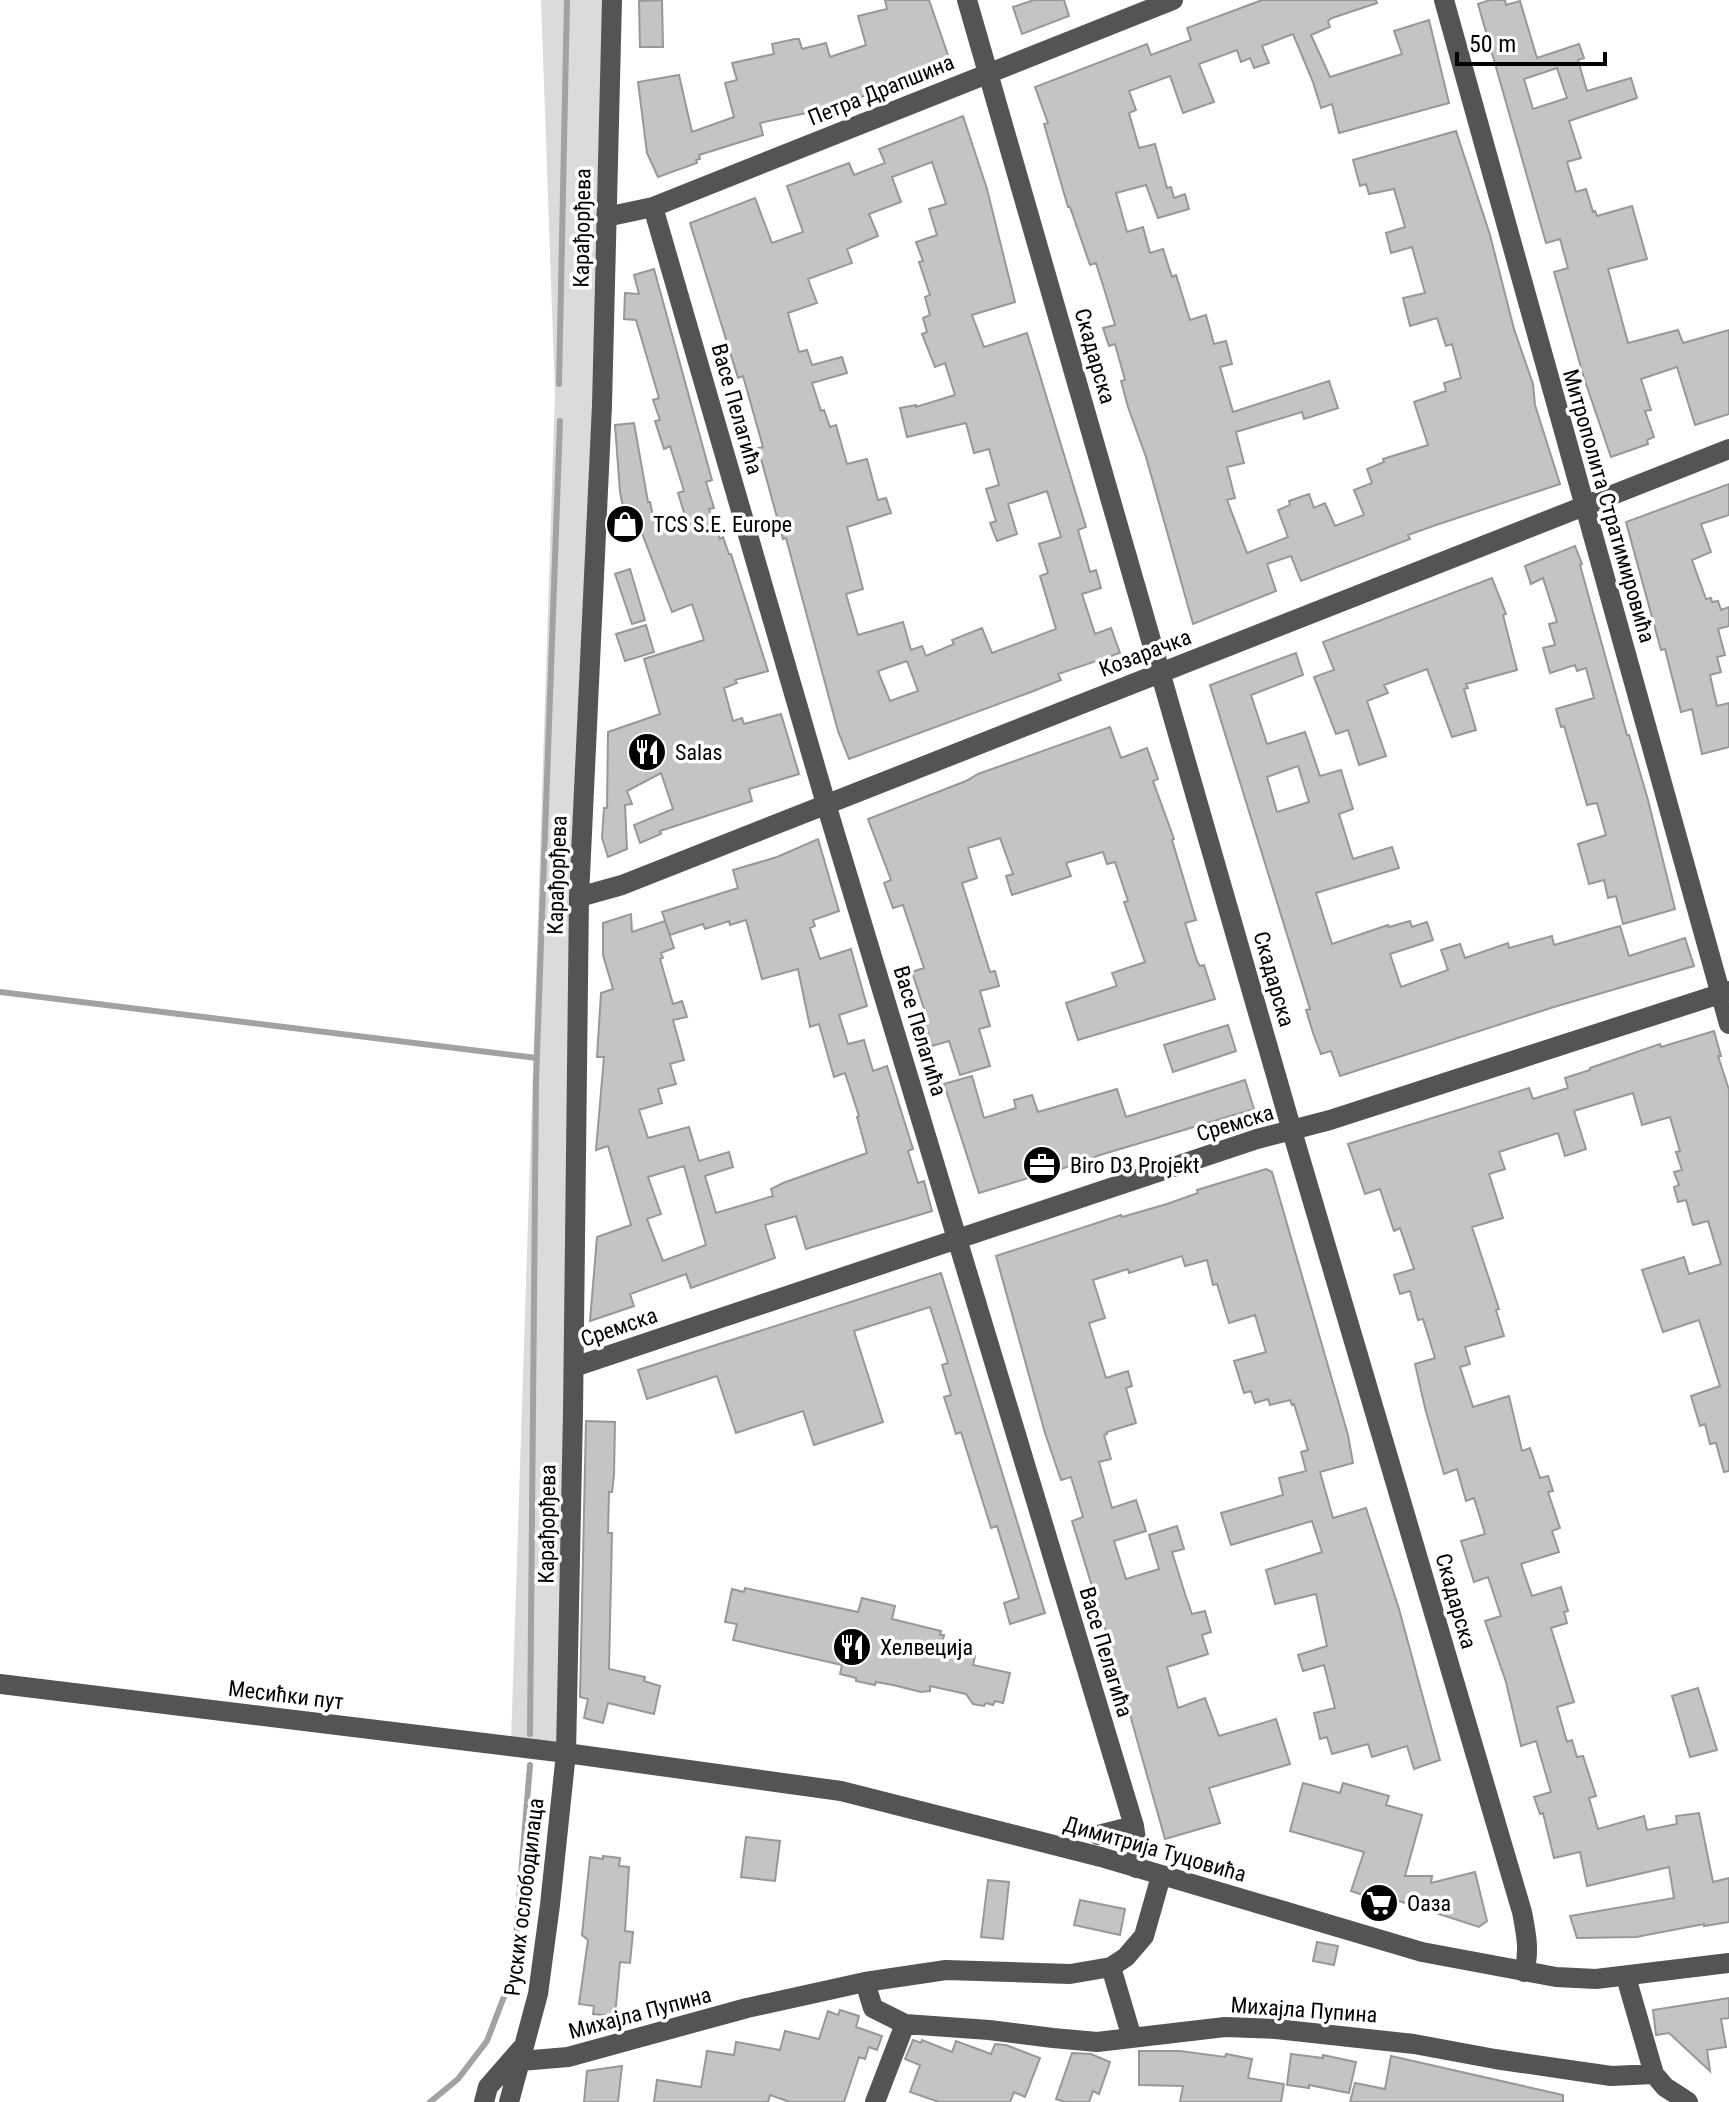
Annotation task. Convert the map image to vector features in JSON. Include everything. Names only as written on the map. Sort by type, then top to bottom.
[{"type":"street","name":"Карађорђева","points":[[566,1753],[579,897],[602,405],[612,0]]},
{"type":"street","name":"Скадарска","points":[[967,0],[1292,1131],[1522,1912],[1528,1957],[1524,1972]]},
{"type":"street","name":"Петра Драпшина","points":[[606,217],[653,207],[1173,0]]},
{"type":"street","name":"Митрополита Стратимировића","points":[[1444,0],[1584,506],[1725,992],[1729,1024]]},
{"type":"street","name":"Васе Пелагића","points":[[653,207],[826,804],[1134,1826],[1136,1868]]},
{"type":"street","name":"Козарачка","points":[[579,897],[599,894],[1729,449]]},
{"type":"street","name":"Сремска","points":[[574,1367],[1257,1139],[1292,1131],[1725,992]]},
{"type":"street","name":"Месићки пут","points":[[0,1684],[566,1753]]},
{"type":"street","name":"Димитрија Туцовића","points":[[566,1753],[841,1791],[1003,1831],[1422,1952],[1524,1972],[1596,1979],[1729,1963]]},
{"type":"street","name":"Руских ослободилаца","points":[[509,2102],[540,1979],[566,1753]]},
{"type":"street","points":[[1098,1835],[1134,1826]]},
{"type":"street","points":[[1130,2031],[1111,1967],[1126,1957],[1144,1936],[1161,1876]]},
{"type":"street","name":"Михајла Пупина","points":[[522,2053],[568,2057],[747,2008],[865,1982],[946,1970],[1070,1974],[1111,1967]]},
{"type":"street","points":[[1626,1977],[1651,2067],[1665,2087],[1688,2102]]},
{"type":"street","name":"Михајла Пупина","points":[[865,1982],[873,2008],[905,2024],[1097,2042],[1130,2031],[1225,2027],[1276,2029],[1414,2044],[1611,2076],[1651,2067]]},
{"type":"street","points":[[875,2102],[905,2024]]},
{"type":"street","name":"Руских ослободилаца","points":[[469,2102],[491,2097],[522,2053]]},
{"type":"shaded area","points":[[541,0],[614,0],[562,1747],[511,1743],[555,394]]},
{"type":"building","points":[[662,0],[663,47],[640,47],[639,1]]},
{"type":"building","points":[[885,0],[929,0],[950,61],[878,84],[881,90],[812,114],[760,123],[763,135],[699,155],[697,163],[658,177],[647,153],[638,82],[679,75],[692,132],[734,117],[725,83],[737,80],[732,63],[774,54],[772,44],[795,39],[799,39],[802,49],[826,43],[830,57],[866,45],[858,16],[887,9]]},
{"type":"building","points":[[1034,0],[1064,0],[1069,16],[1022,34],[1013,7]]},
{"type":"building","points":[[1262,0],[1376,0],[1377,3],[1332,18],[1328,21],[1330,27],[1311,35],[1330,77],[1402,54],[1394,31],[1429,20],[1449,103],[1339,133],[1332,104],[1321,108],[1293,34],[1262,46],[1269,63],[1254,68],[1250,58],[1241,62],[1237,50],[1199,64],[1214,102],[1183,113],[1170,76],[1129,91],[1136,110],[1129,113],[1139,148],[1155,144],[1167,188],[1171,187],[1174,198],[1185,194],[1189,209],[1158,218],[1146,185],[1116,193],[1127,232],[1143,227],[1150,253],[1163,249],[1172,277],[1176,275],[1190,320],[1206,315],[1214,344],[1226,341],[1232,364],[1220,367],[1233,412],[1329,381],[1338,408],[1304,419],[1302,412],[1236,432],[1244,463],[1227,467],[1235,498],[1227,500],[1247,553],[1288,537],[1278,510],[1290,505],[1289,501],[1309,494],[1314,508],[1325,503],[1335,526],[1364,515],[1354,490],[1372,483],[1367,469],[1384,462],[1383,459],[1428,445],[1414,402],[1446,391],[1444,383],[1461,378],[1452,344],[1446,346],[1437,318],[1410,326],[1403,298],[1425,293],[1412,247],[1391,253],[1386,233],[1405,227],[1394,189],[1369,194],[1366,184],[1360,186],[1353,160],[1456,131],[1490,235],[1514,329],[1533,384],[1535,405],[1560,484],[1408,535],[1410,539],[1301,581],[1291,556],[1267,564],[1276,591],[1193,624],[1146,457],[1128,407],[1121,381],[1125,380],[1115,344],[1109,346],[1103,328],[1115,325],[1096,263],[1090,265],[1068,207],[1044,124],[1048,123],[1035,87],[1147,44],[1151,55],[1191,40],[1187,28]]},
{"type":"building","points":[[1490,0],[1505,0],[1506,5],[1520,1],[1537,58],[1579,44],[1584,58],[1578,60],[1587,91],[1631,78],[1637,98],[1569,121],[1581,158],[1567,162],[1576,192],[1586,189],[1597,216],[1632,206],[1647,259],[1608,269],[1628,343],[1678,330],[1683,343],[1729,330],[1729,414],[1695,425],[1677,367],[1641,379],[1651,410],[1645,411],[1654,437],[1647,440],[1648,444],[1611,457],[1584,378],[1554,272],[1568,268],[1560,239],[1546,243],[1478,4]],"holes":[[[1557,68],[1567,98],[1533,109],[1524,79]]]},
{"type":"building","points":[[963,116],[987,189],[1015,302],[972,315],[984,347],[1027,333],[1086,527],[1078,530],[1090,572],[1096,570],[1101,588],[1082,594],[1095,634],[1111,628],[1120,653],[1058,674],[1061,680],[1031,692],[849,759],[838,731],[786,538],[783,539],[758,448],[763,447],[743,376],[738,378],[690,223],[755,198],[772,243],[803,232],[787,186],[849,163],[854,175],[885,163],[879,149]],"holes":[[[932,162],[946,204],[929,209],[937,235],[916,242],[930,295],[925,297],[930,315],[923,318],[927,332],[922,334],[935,367],[945,363],[955,395],[916,407],[900,408],[907,437],[966,423],[974,453],[989,449],[999,485],[986,489],[996,521],[990,523],[997,541],[1017,534],[1008,504],[1047,491],[1061,537],[1039,544],[1048,573],[1040,576],[1056,629],[992,653],[982,628],[952,640],[954,644],[926,656],[922,646],[911,650],[903,622],[858,635],[846,594],[863,589],[847,527],[891,513],[886,498],[878,500],[867,459],[847,464],[836,425],[830,427],[812,383],[847,373],[842,357],[812,365],[807,350],[799,352],[788,313],[817,303],[808,279],[852,263],[847,249],[878,236],[869,214],[901,202],[892,177]],[[907,661],[918,691],[890,701],[878,671]]]},
{"type":"building","points":[[654,269],[712,480],[706,482],[714,508],[709,509],[720,539],[723,537],[731,554],[768,671],[735,680],[737,683],[724,688],[733,721],[742,718],[744,724],[781,714],[799,774],[749,789],[752,801],[660,831],[661,834],[640,843],[634,825],[673,809],[661,773],[627,791],[632,804],[625,805],[627,849],[608,857],[602,838],[604,808],[607,808],[608,732],[660,714],[644,659],[704,640],[692,604],[672,612],[640,528],[628,533],[620,492],[615,425],[634,423],[656,530],[686,519],[678,493],[684,491],[670,446],[664,449],[655,421],[660,420],[653,400],[659,398],[636,320],[624,319],[625,293],[639,294],[634,275]]},
{"type":"building","points":[[1729,484],[1729,515],[1701,524],[1711,552],[1692,560],[1706,599],[1718,601],[1721,610],[1729,607],[1729,626],[1718,629],[1725,655],[1717,657],[1721,672],[1710,675],[1717,706],[1729,703],[1729,747],[1702,754],[1692,709],[1681,712],[1626,522]]},
{"type":"building","points":[[1575,546],[1648,800],[1675,909],[1623,924],[1616,896],[1608,898],[1604,880],[1589,884],[1578,844],[1606,835],[1597,803],[1587,805],[1556,709],[1594,698],[1586,668],[1577,671],[1575,665],[1550,673],[1543,648],[1555,645],[1549,624],[1557,622],[1543,578],[1531,584],[1525,566]]},
{"type":"building","points":[[630,569],[645,620],[632,624],[615,574]]},
{"type":"building","points":[[1492,578],[1506,614],[1503,615],[1517,670],[1466,684],[1468,688],[1464,689],[1476,730],[1452,737],[1427,669],[1384,685],[1388,693],[1367,701],[1386,756],[1359,765],[1348,730],[1336,734],[1314,677],[1334,670],[1323,642]]},
{"type":"building","points":[[646,625],[654,652],[625,661],[616,634]]},
{"type":"building","points":[[1296,653],[1303,675],[1251,695],[1267,744],[1305,732],[1320,776],[1341,770],[1353,809],[1339,814],[1353,859],[1392,847],[1399,868],[1316,893],[1332,944],[1388,925],[1410,921],[1412,927],[1427,922],[1433,940],[1390,954],[1401,987],[1448,970],[1441,950],[1460,944],[1465,958],[1508,943],[1509,948],[1552,936],[1554,945],[1620,926],[1629,956],[1685,938],[1694,966],[1340,1076],[1331,1051],[1321,1054],[1313,1033],[1306,1010],[1310,1009],[1210,685]],"holes":[[[1298,766],[1309,802],[1277,812],[1267,777]]]},
{"type":"building","points":[[1110,727],[1121,758],[1147,748],[1158,779],[1153,781],[1174,839],[1196,920],[1185,923],[1197,961],[1200,966],[1204,965],[1215,999],[1078,1040],[1066,1003],[1117,986],[1112,973],[1145,962],[1124,902],[1128,901],[1115,862],[1107,864],[1103,852],[1066,863],[1071,876],[1012,895],[1006,876],[1013,874],[1000,838],[968,848],[977,878],[962,883],[990,972],[995,971],[999,986],[980,991],[990,1026],[979,1029],[990,1066],[960,1075],[949,1041],[932,1046],[912,972],[924,968],[903,905],[893,908],[884,883],[891,880],[868,819],[978,774]]},
{"type":"building","points":[[818,839],[839,911],[813,920],[815,926],[810,928],[820,959],[851,949],[867,1006],[839,1015],[848,1044],[864,1040],[873,1071],[887,1066],[913,1149],[908,1151],[918,1183],[924,1181],[932,1211],[806,1249],[796,1216],[765,1225],[775,1258],[691,1288],[686,1274],[630,1294],[634,1306],[590,1321],[597,1237],[631,1225],[608,1146],[596,1150],[604,1057],[597,1057],[601,993],[613,989],[603,955],[603,923],[631,914],[632,932],[665,921],[674,948],[661,953],[663,958],[660,959],[673,1004],[682,1001],[687,1017],[673,1020],[684,1060],[670,1064],[676,1084],[658,1089],[662,1103],[639,1110],[648,1138],[689,1127],[699,1161],[729,1152],[733,1167],[705,1176],[716,1213],[773,1196],[771,1189],[783,1183],[867,1153],[845,1073],[834,1077],[819,1024],[810,1027],[798,969],[762,979],[746,920],[730,925],[729,921],[705,929],[703,924],[670,935],[662,912],[738,888],[733,870],[777,857]],"holes":[[[684,1166],[706,1245],[663,1261],[647,1219],[661,1214],[648,1177]]]},
{"type":"building","points":[[1228,1025],[1236,1051],[1173,1072],[1164,1045]]},
{"type":"building","points":[[1714,1031],[1729,1090],[1729,1471],[1724,1472],[1716,1443],[1710,1444],[1705,1424],[1700,1426],[1691,1396],[1720,1386],[1699,1320],[1663,1332],[1642,1270],[1684,1257],[1689,1274],[1721,1264],[1708,1221],[1693,1225],[1686,1200],[1678,1202],[1674,1187],[1679,1185],[1674,1172],[1682,1170],[1670,1117],[1642,1125],[1633,1093],[1574,1111],[1586,1149],[1565,1156],[1558,1133],[1499,1152],[1505,1169],[1489,1174],[1503,1218],[1472,1227],[1499,1309],[1496,1310],[1504,1336],[1465,1347],[1470,1364],[1460,1367],[1473,1407],[1509,1396],[1522,1451],[1530,1448],[1540,1478],[1548,1476],[1553,1491],[1548,1492],[1560,1528],[1552,1531],[1559,1552],[1521,1564],[1532,1596],[1561,1587],[1568,1611],[1564,1612],[1567,1623],[1551,1628],[1574,1702],[1557,1707],[1567,1742],[1572,1740],[1577,1757],[1583,1756],[1596,1796],[1589,1798],[1598,1829],[1644,1816],[1647,1830],[1677,1824],[1676,1816],[1699,1813],[1713,1882],[1729,1878],[1729,1922],[1636,1937],[1577,1938],[1570,1916],[1674,1898],[1669,1867],[1587,1886],[1580,1852],[1554,1858],[1543,1813],[1540,1814],[1534,1797],[1551,1792],[1536,1741],[1521,1746],[1506,1682],[1485,1621],[1501,1616],[1488,1577],[1474,1582],[1461,1541],[1485,1534],[1474,1498],[1466,1501],[1457,1469],[1444,1474],[1425,1408],[1415,1364],[1435,1358],[1423,1319],[1418,1320],[1410,1291],[1400,1294],[1394,1275],[1414,1269],[1400,1228],[1394,1231],[1380,1189],[1365,1194],[1348,1144],[1529,1088],[1533,1099],[1568,1088],[1565,1078],[1590,1068],[1660,1044],[1661,1047]]},
{"type":"building","points":[[972,1076],[984,1118],[1016,1108],[1014,1100],[1032,1095],[1038,1112],[1117,1089],[1126,1117],[1245,1080],[1254,1109],[979,1193],[944,1084]]},
{"type":"building","points":[[1266,1169],[1272,1172],[1348,1435],[1353,1463],[1320,1472],[1333,1518],[1366,1508],[1399,1609],[1440,1760],[1414,1769],[1407,1746],[1372,1757],[1368,1744],[1332,1754],[1327,1737],[1320,1739],[1314,1713],[1335,1708],[1324,1665],[1303,1671],[1298,1655],[1327,1646],[1316,1594],[1275,1604],[1266,1570],[1322,1552],[1312,1521],[1231,1545],[1221,1513],[1283,1495],[1279,1478],[1306,1471],[1301,1452],[1308,1450],[1294,1404],[1290,1400],[1270,1405],[1268,1399],[1255,1403],[1251,1391],[1244,1393],[1234,1361],[1266,1352],[1255,1315],[1229,1323],[1217,1284],[1213,1285],[1207,1260],[1185,1266],[1182,1256],[1129,1273],[1128,1269],[1093,1280],[1105,1318],[1089,1323],[1106,1378],[1128,1371],[1132,1386],[1126,1388],[1136,1423],[1104,1435],[1111,1459],[1099,1462],[1112,1508],[1136,1500],[1146,1531],[1114,1541],[1126,1579],[1159,1569],[1149,1535],[1177,1526],[1184,1549],[1172,1552],[1185,1594],[1192,1614],[1205,1611],[1211,1632],[1202,1635],[1208,1654],[1167,1667],[1178,1708],[1205,1698],[1219,1736],[1276,1719],[1290,1764],[1209,1788],[1220,1823],[1165,1839],[1072,1521],[1083,1517],[1071,1477],[1061,1480],[1045,1433],[996,1256],[1121,1215],[1167,1204],[1198,1193],[1197,1190]]},
{"type":"building","points":[[941,1273],[1045,1613],[1010,1624],[1004,1603],[1019,1598],[997,1526],[991,1528],[961,1432],[956,1434],[944,1397],[951,1395],[942,1365],[948,1363],[930,1307],[854,1331],[883,1422],[814,1445],[803,1411],[736,1433],[717,1376],[647,1399],[638,1370]]},
{"type":"building","points":[[586,1421],[615,1422],[608,1533],[612,1533],[609,1669],[645,1677],[644,1681],[660,1686],[654,1714],[608,1703],[603,1723],[584,1718],[588,1699],[580,1697]]},
{"type":"building","name":"Хелвеција","points":[[745,1588],[858,1612],[862,1598],[895,1606],[892,1619],[941,1631],[940,1635],[944,1635],[941,1648],[975,1656],[973,1665],[1010,1673],[1003,1703],[973,1704],[966,1694],[930,1686],[930,1691],[921,1692],[856,1681],[856,1678],[840,1674],[842,1665],[733,1640],[737,1624],[725,1622],[732,1589],[744,1592]]},
{"type":"building","points":[[1698,1688],[1717,1750],[1690,1757],[1672,1696]]},
{"type":"building","points":[[1303,1783],[1340,1793],[1343,1783],[1389,1796],[1386,1805],[1422,1815],[1405,1876],[1432,1876],[1431,1883],[1475,1872],[1487,1921],[1479,1927],[1374,1893],[1372,1898],[1351,1891],[1364,1852],[1290,1831]]},
{"type":"building","points":[[746,1837],[780,1841],[775,1881],[741,1877]]},
{"type":"building","points":[[603,1856],[620,1858],[619,1866],[629,1867],[625,1931],[633,1932],[630,1963],[620,1962],[615,2016],[593,2014],[594,2006],[579,2004],[588,1940],[582,1935],[590,1857],[603,1859]]},
{"type":"building","points":[[988,1880],[1009,1882],[1003,1939],[981,1937]]},
{"type":"building","points":[[1080,1900],[1125,1909],[1120,1935],[1074,1925]]},
{"type":"building","points":[[1317,1942],[1338,1946],[1334,1965],[1313,1961]]},
{"type":"building","points":[[1729,1998],[1729,2018],[1721,2019],[1726,2047],[1707,2050],[1710,2071],[1669,2033],[1656,2035],[1653,2010]]},
{"type":"building","points":[[840,2010],[859,2016],[856,2027],[882,2036],[877,2050],[869,2047],[865,2059],[859,2057],[844,2102],[790,2102],[770,2095],[768,2102],[654,2102],[657,2080],[701,2087],[707,2051],[734,2055],[736,2042],[780,2050],[785,2031],[819,2039],[828,2011],[838,2015]]},
{"type":"building","points":[[913,2040],[921,2043],[922,2040],[952,2052],[956,2041],[991,2054],[995,2044],[1006,2045],[1040,2058],[1025,2097],[1014,2092],[1010,2102],[939,2102],[910,2092],[920,2065],[905,2059]]},
{"type":"building","points":[[1139,2051],[1180,2051],[1225,2057],[1226,2054],[1252,2059],[1248,2078],[1284,2084],[1281,2102],[1180,2102],[1183,2086],[1139,2085]]},
{"type":"building","points":[[1072,2053],[1091,2054],[1110,2062],[1099,2094],[1093,2091],[1089,2102],[1056,2099]]},
{"type":"building","points":[[1291,2054],[1323,2058],[1323,2055],[1356,2062],[1349,2093],[1309,2085],[1309,2088],[1287,2085]]},
{"type":"building","points":[[1391,2056],[1563,2095],[1563,2102],[1350,2102],[1355,2083],[1385,2089]]},
{"type":"building","points":[[622,2066],[618,2102],[584,2102],[587,2071]]},
{"type":"waterway","points":[[559,384],[567,0]]},
{"type":"waterway","points":[[530,1734],[536,1081],[560,421]]},
{"type":"waterway","points":[[0,992],[537,1058]]},
{"type":"waterway","points":[[430,2102],[458,2079],[487,2041],[513,1973],[530,1765]]},
{"type":"place","name":"TCS S.E. Europe","points":[[625,524]]},
{"type":"place","name":"Salas","points":[[647,752]]},
{"type":"place","name":"Biro D3 Projekt","points":[[1042,1165]]},
{"type":"place","name":"Хелвеција","points":[[852,1647]]},
{"type":"place","name":"Оаза","points":[[1379,1903]]}]
